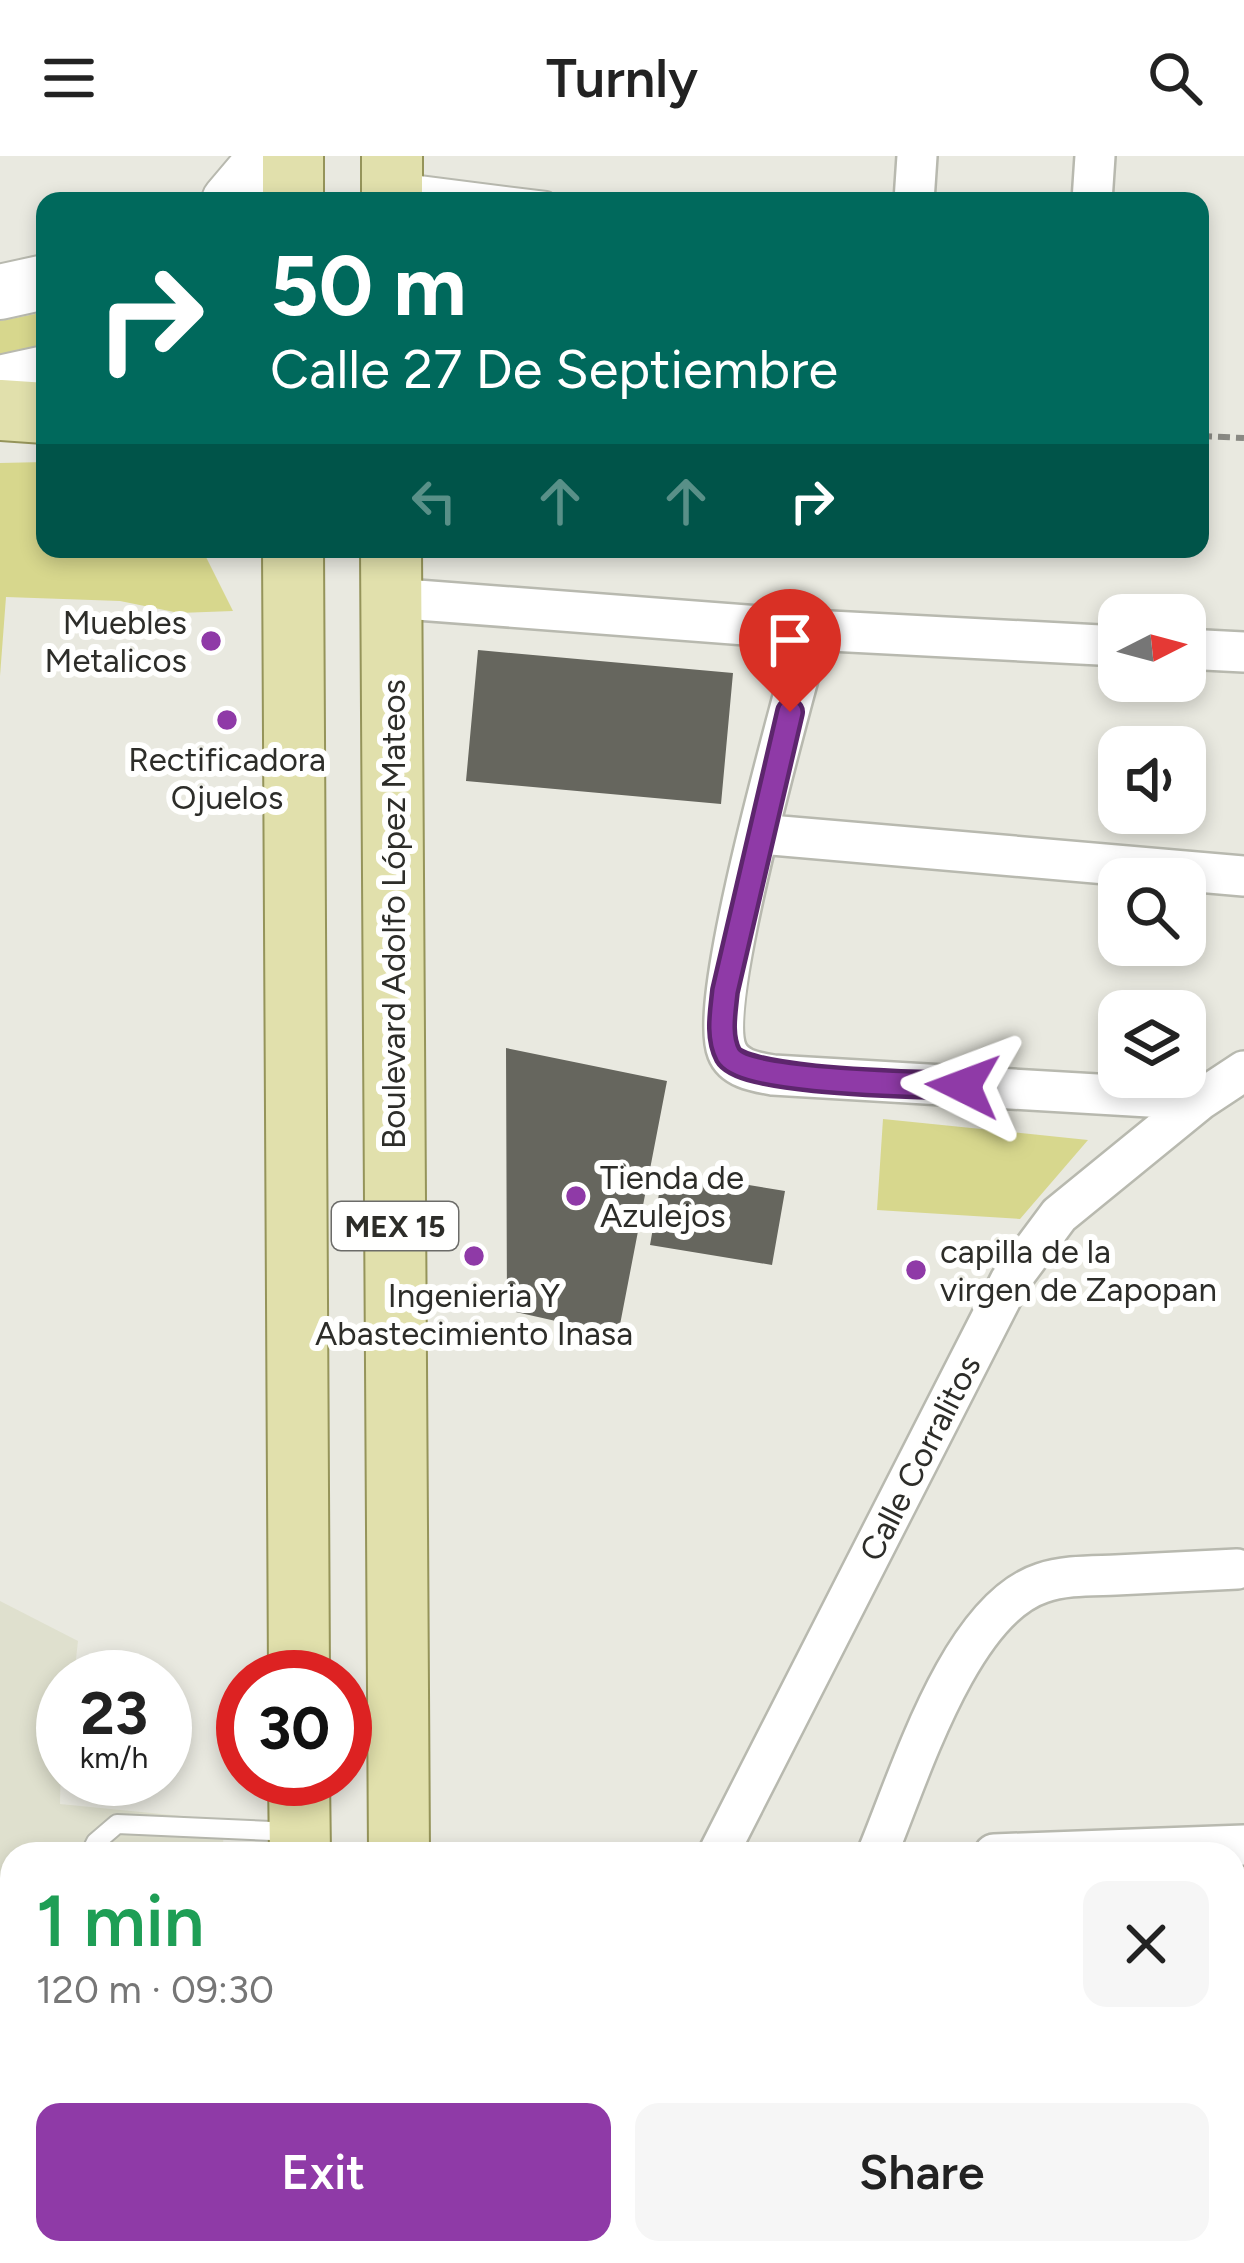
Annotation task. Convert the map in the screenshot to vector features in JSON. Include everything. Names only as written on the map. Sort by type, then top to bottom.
[{"type":"main road","points":[[237,192],[267,156]]},
{"type":"main road","points":[[292,156],[292,192]]},
{"type":"main road","points":[[0,292],[36,284]]},
{"type":"main road","points":[[0,383],[36,376]]},
{"type":"main road","points":[[0,410],[36,412]]},
{"type":"main road","points":[[264,558],[293,617]]},
{"type":"main road","name":"MEX 15","points":[[293,558],[299,1650]]},
{"type":"main road","name":"Boulevard Adolfo López Mateos","points":[[391,574],[399,1842]]},
{"type":"street","points":[[915,192],[917,156]]},
{"type":"street","points":[[1093,192],[1095,156]]},
{"type":"street","points":[[391,574],[811,631],[1098,645]]},
{"type":"street","points":[[811,631],[725,991],[722,1032],[727,1054],[742,1068],[773,1075],[1200,1100]]},
{"type":"street","points":[[1206,650],[1244,652]]},
{"type":"street","points":[[759,834],[1244,877]]},
{"type":"street","name":"Calle Corralitos","points":[[724,1842],[1010,1282],[1059,1216],[1200,1100],[1244,1070]]},
{"type":"street","points":[[882,1842],[968,1648],[1000,1609],[1044,1582],[1237,1569]]},
{"type":"lane","points":[[392,180],[480,192]]},
{"type":"lane","points":[[96,1842],[117,1824],[299,1822]]},
{"type":"path","points":[[1209,436],[1244,438]]},
{"type":"shaded area","points":[[36,314],[36,353],[0,361],[0,321]]},
{"type":"shaded area","points":[[36,462],[36,558],[206,558],[233,611],[179,613],[120,601],[6,597],[0,676],[0,463]]},
{"type":"shaded area","points":[[883,1119],[1088,1140],[1020,1219],[877,1210]]},
{"type":"shaded area","points":[[0,1601],[78,1641],[77,1650],[36,1650],[36,1806],[222,1820],[223,1842],[0,1842]]},
{"type":"building","points":[[478,650],[733,673],[721,804],[466,781]]},
{"type":"building","name":"Tienda de Azulejos","points":[[506,1048],[667,1081],[618,1335],[507,1310]]},
{"type":"building","points":[[663,1171],[785,1191],[772,1265],[650,1245]]},
{"type":"place","name":"Muebles Metalicos","points":[[211,641]]},
{"type":"place","name":"Rectificadora Ojuelos","points":[[227,720]]},
{"type":"place","name":"Tienda de Azulejos","points":[[576,1196]]},
{"type":"place","name":"Ingenieria Y Abastecimiento Inasa","points":[[474,1256]]},
{"type":"place","name":"capilla de la virgen de Zapopan","points":[[916,1270]]},
{"type":"route","points":[[790,712],[725,991],[722,1032],[727,1054],[742,1068],[773,1075],[963,1086]]}]
